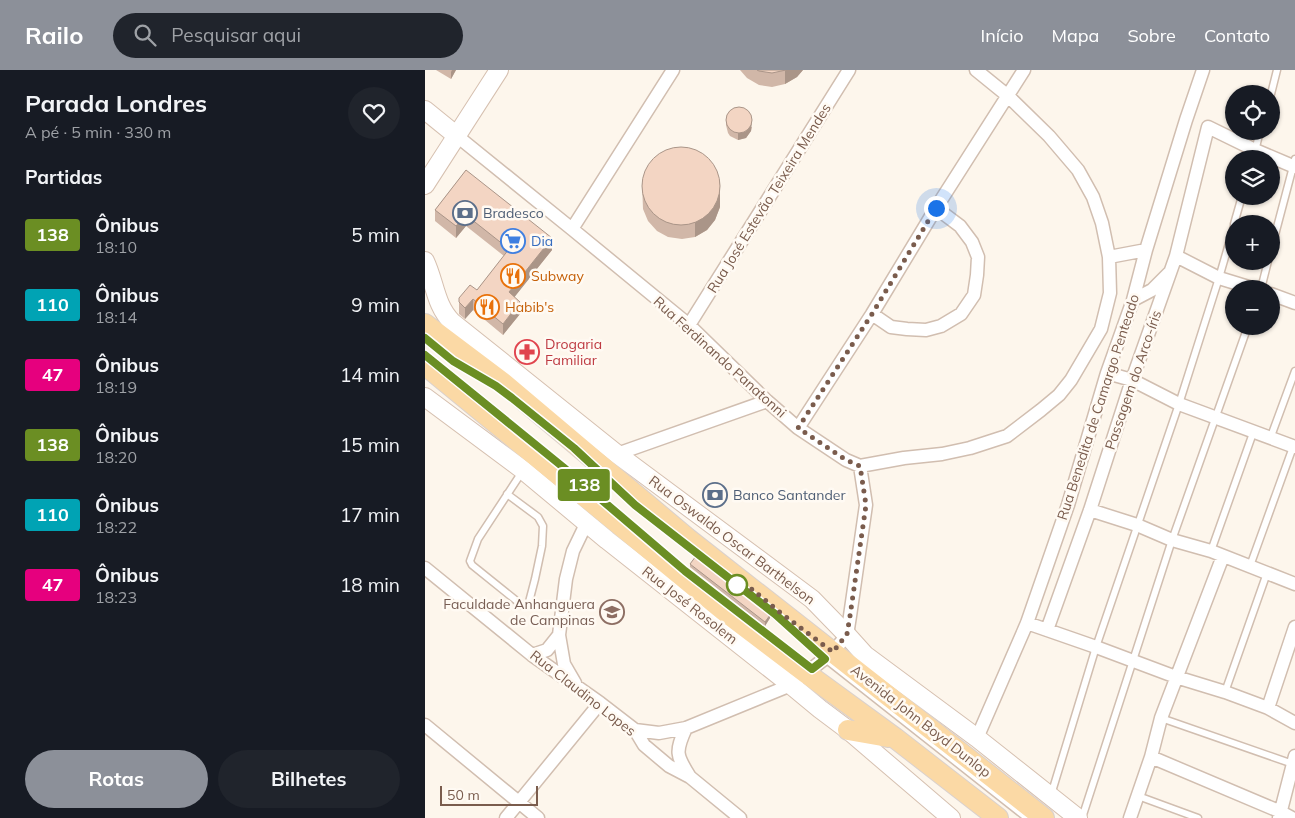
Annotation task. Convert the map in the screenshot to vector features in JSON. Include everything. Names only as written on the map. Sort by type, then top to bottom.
[{"type":"main road","name":"Avenida John Boyd Dunlop","points":[[425,324],[502,382],[687,538],[782,614],[825,654],[1044,818]]},
{"type":"main road","points":[[425,365],[723,610],[808,676],[895,738],[998,818]]},
{"type":"main road","points":[[848,730],[895,738]]},
{"type":"street","points":[[425,185],[499,70]]},
{"type":"street","points":[[572,229],[673,70]]},
{"type":"street","name":"Rua José Estevão Teixeira Mendes","points":[[689,325],[849,70]]},
{"type":"street","points":[[635,730],[659,733],[686,728],[808,676],[825,654],[847,634],[866,505],[860,466],[904,458],[942,454],[970,448],[1007,436],[1059,395],[1071,380],[1101,329],[1110,293],[1109,257],[1102,223],[1093,197],[1079,170],[1049,136],[1008,96],[977,70]]},
{"type":"street","points":[[798,428],[872,314],[1023,70]]},
{"type":"street","name":"Rua Benedita de Camargo Penteado","points":[[977,738],[1027,623],[1068,505],[1107,373],[1133,300],[1146,250],[1203,70]]},
{"type":"street","name":"Rua Ferdinando Panatonni","points":[[425,110],[689,325],[767,401],[798,428],[846,460],[860,466]]},
{"type":"street","name":"Passagem do Arco-íris","points":[[1047,630],[1090,510],[1132,380],[1176,256],[1208,127],[1247,150]]},
{"type":"street","points":[[1280,160],[1294,164]]},
{"type":"street","points":[[872,314],[891,327],[926,330],[941,326],[961,314],[975,295],[978,257],[973,242],[960,226],[936,208]]},
{"type":"street","points":[[1109,257],[1146,250]]},
{"type":"street","points":[[1176,256],[1226,280]]},
{"type":"street","name":"Rua Oswaldo Oscar Barthelson","points":[[425,261],[441,308],[452,322],[617,454],[812,599],[865,655],[977,738],[1078,818]]},
{"type":"street","points":[[1133,300],[1151,290],[1171,271]]},
{"type":"street","points":[[1280,297],[1295,303]]},
{"type":"street","points":[[1107,373],[1132,380],[1179,404],[1294,447]]},
{"type":"street","name":"Rua José Rosolem","points":[[425,397],[523,470],[587,522],[808,676],[820,709],[848,730],[951,818]]},
{"type":"street","points":[[617,454],[767,401]]},
{"type":"street","points":[[1090,510],[1137,525],[1172,540],[1217,554],[1295,584]]},
{"type":"street","points":[[577,686],[565,664],[559,635],[566,580],[573,551],[587,522]]},
{"type":"street","points":[[1130,818],[1151,757],[1161,718],[1217,554]]},
{"type":"street","name":"Rua Claudino Lopes","points":[[425,568],[532,655],[635,730],[644,745],[657,756],[669,766],[689,777],[740,818]]},
{"type":"street","points":[[1027,623],[1268,708],[1295,723]]},
{"type":"street","points":[[1268,708],[1295,627]]},
{"type":"street","points":[[532,655],[547,650],[559,635]]},
{"type":"street","points":[[506,818],[600,703]]},
{"type":"street","points":[[425,725],[538,818]]},
{"type":"street","points":[[686,728],[678,746],[680,761],[689,777]]},
{"type":"street","points":[[1151,757],[1280,815],[1292,818]]},
{"type":"street","points":[[1280,815],[1294,760]]},
{"type":"lane","points":[[1273,85],[1277,70]]},
{"type":"lane","points":[[1280,216],[1294,164]]},
{"type":"lane","points":[[1051,796],[1096,647],[1179,404],[1225,257]]},
{"type":"lane","points":[[1082,818],[1172,540],[1245,335]]},
{"type":"lane","points":[[425,338],[453,361],[496,386],[574,448],[622,492]]},
{"type":"lane","points":[[1270,439],[1295,371]]},
{"type":"lane","points":[[1217,554],[1253,432]]},
{"type":"lane","points":[[1250,566],[1294,447]]},
{"type":"lane","points":[[507,494],[538,517],[543,526],[535,579],[529,602],[523,606],[472,565],[470,561],[478,539],[507,494],[523,470]]},
{"type":"lane","points":[[651,517],[789,627]]},
{"type":"lane","points":[[631,525],[717,596]]},
{"type":"lane","points":[[1225,692],[1267,573]]},
{"type":"lane","points":[[772,638],[808,676]]},
{"type":"lane","points":[[825,654],[1027,818]]},
{"type":"lane","points":[[845,693],[965,783]]},
{"type":"lane","points":[[1161,718],[1294,760]]},
{"type":"lane","points":[[1138,796],[1197,818]]},
{"type":"building","points":[[757,70],[786,70],[772,73]]},
{"type":"building","points":[[739,107],[748,111],[752,120],[748,129],[739,133],[730,129],[726,120],[730,111]]},
{"type":"building","points":[[681,147],[696,150],[709,158],[717,171],[720,186],[717,201],[709,214],[696,222],[681,225],[666,222],[653,214],[645,201],[642,186],[645,171],[653,158],[666,150]]},
{"type":"building","points":[[466,170],[552,238],[509,292],[520,302],[503,324],[473,299],[465,308],[459,302],[459,298],[470,285],[477,290],[509,249],[466,215],[456,226],[435,210]]},
{"type":"building","points":[[696,556],[770,615],[765,622],[690,564]]},
{"type":"bus line","name":"138","points":[[425,338],[453,361],[496,386],[512,398],[574,448],[635,505],[775,614],[825,659],[812,669],[685,571],[563,467],[425,355]]},
{"type":"place","name":"Bradesco","points":[[465,213]]},
{"type":"place","name":"Dia","points":[[513,241]]},
{"type":"place","name":"Subway","points":[[513,276]]},
{"type":"place","name":"Habib's","points":[[487,307]]},
{"type":"place","name":"Drogaria Familiar","points":[[527,352]]},
{"type":"place","name":"Banco Santander","points":[[715,495]]},
{"type":"place","name":"Faculdade Anhanguera de Campinas","points":[[612,612]]},
{"type":"route","points":[[737,585],[743,582],[833,652],[847,634],[866,505],[860,466],[846,460],[798,428],[872,314],[936,208]]}]
